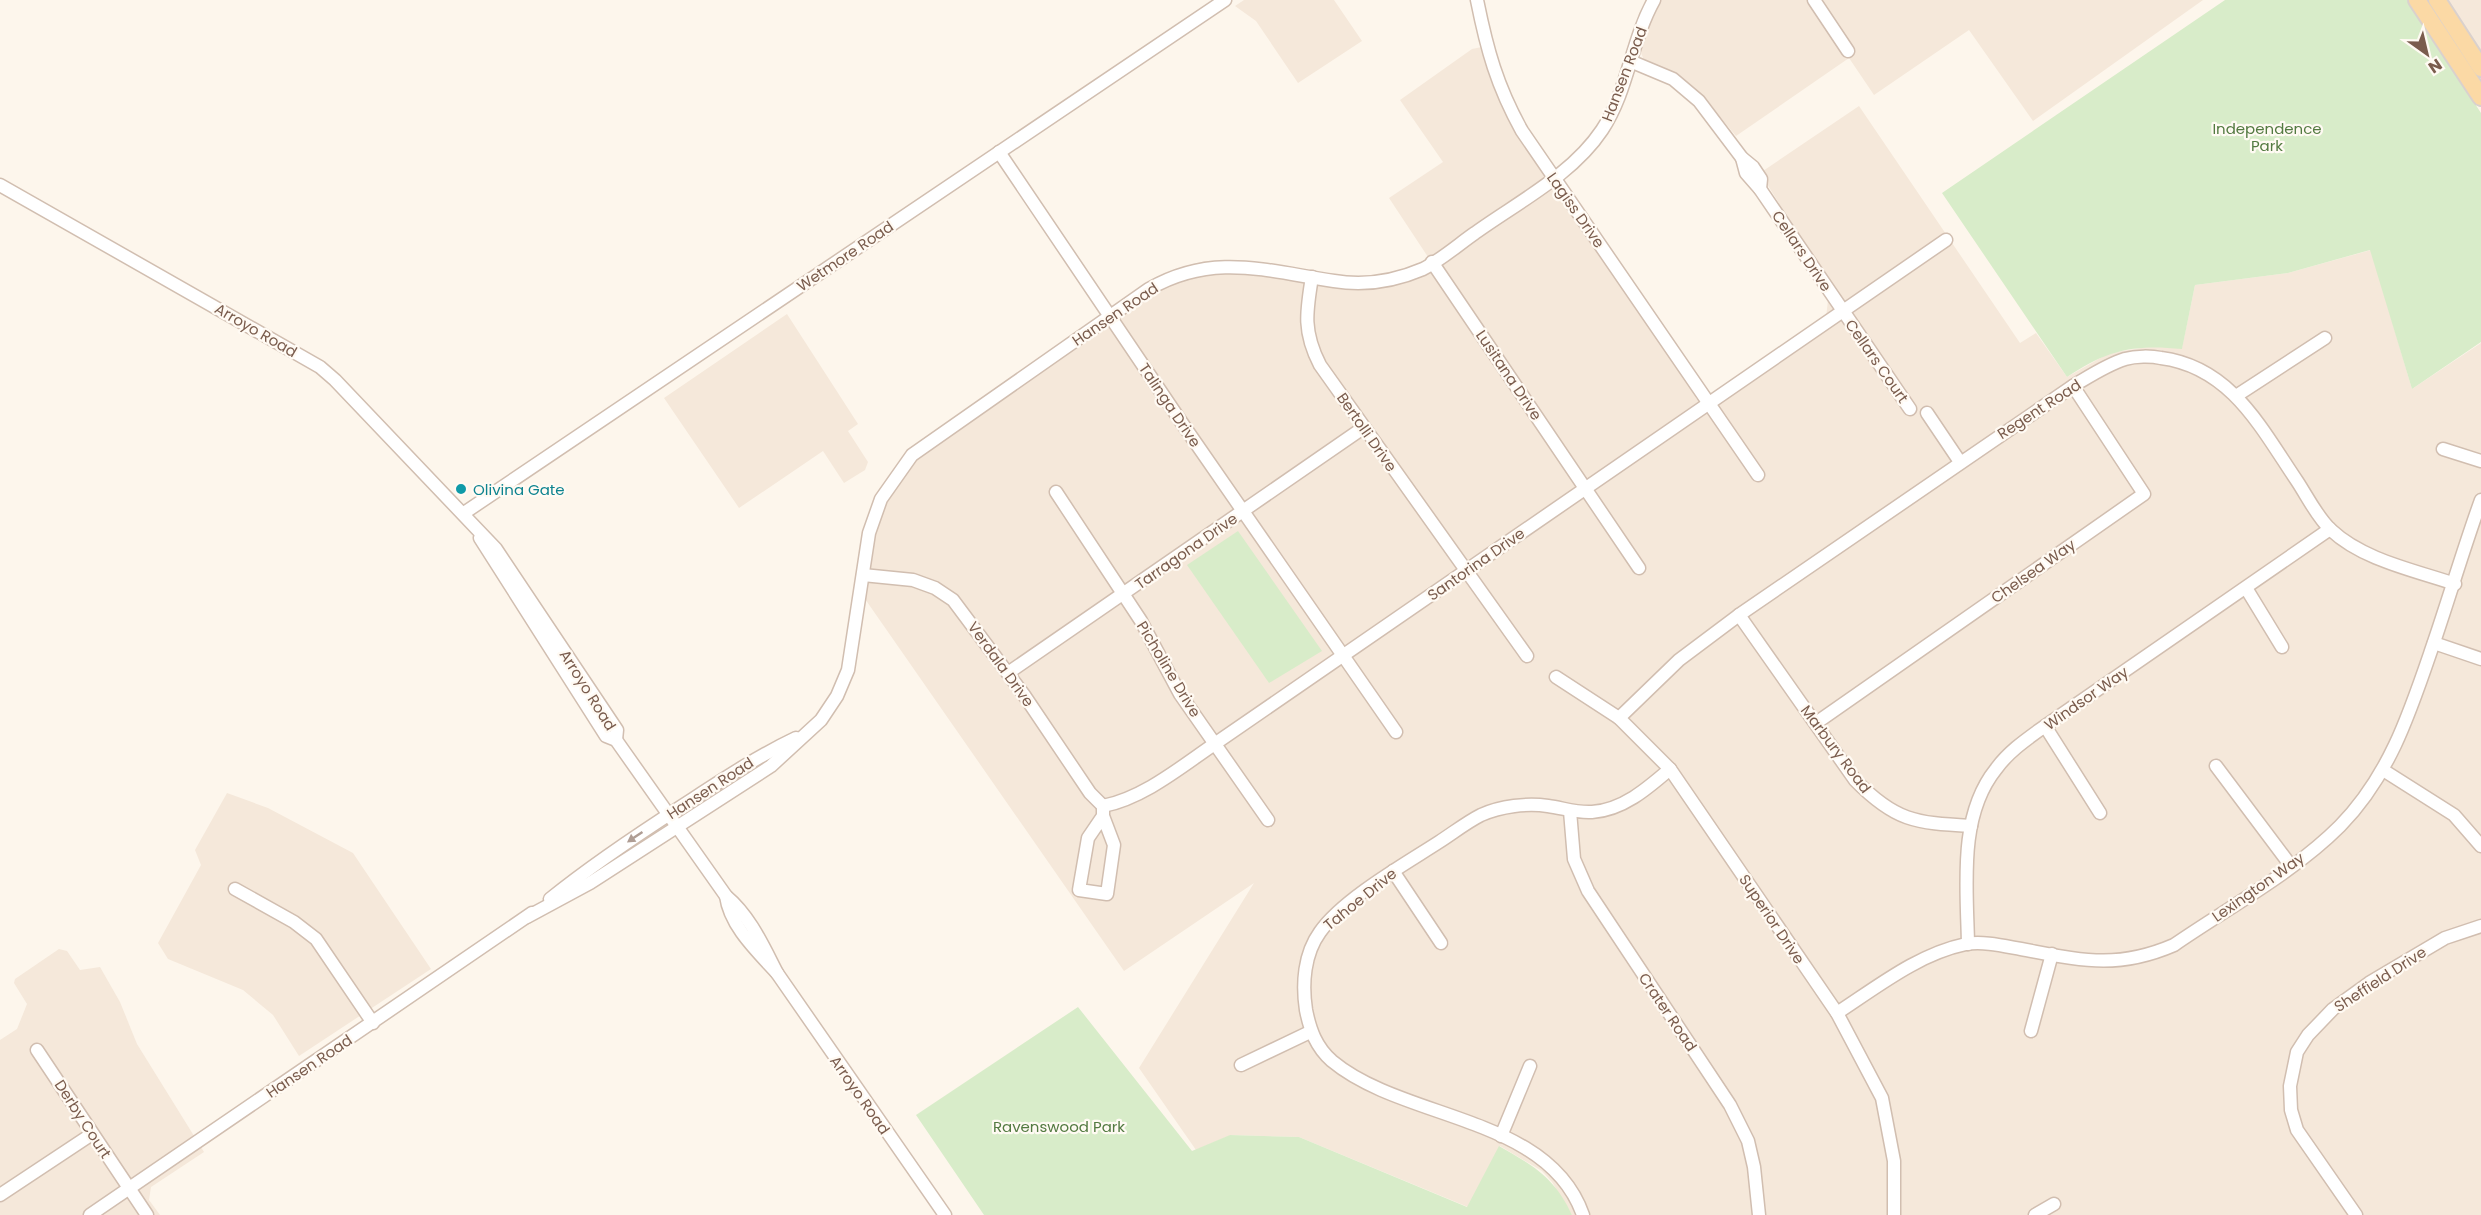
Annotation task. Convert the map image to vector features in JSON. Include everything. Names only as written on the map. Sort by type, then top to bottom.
[{"type":"main road","points":[[2481,68],[2439,4],[2421,7],[2481,97]]},
{"type":"street","name":"Wetmore Road","points":[[464,513],[1225,0]]},
{"type":"street","name":"Lagiss Drive","points":[[1477,0],[1485,46],[1500,88],[1522,131],[1758,475]]},
{"type":"street","name":"Hansen Road","points":[[90,1215],[527,917],[590,884],[673,819],[771,766],[811,730],[831,708],[848,670],[874,513],[890,483],[912,455],[1167,278],[1193,269],[1246,266],[1359,284],[1377,282],[1424,268],[1578,158],[1602,129],[1619,96],[1642,25],[1654,0]]},
{"type":"street","points":[[1814,0],[1848,51]]},
{"type":"street","name":"Cellars Drive","points":[[1630,61],[1665,75],[1687,89],[1705,107],[1742,158],[1761,179],[1760,189],[1843,312]]},
{"type":"street","name":"Talinga Drive","points":[[999,152],[1396,732]]},
{"type":"street","name":"Arroyo Road","points":[[0,185],[320,367],[464,513],[606,736],[616,740],[726,896],[738,906],[762,943],[777,973],[945,1215]]},
{"type":"street","name":"Santorina Drive","points":[[1103,811],[1164,778],[1216,743],[1946,240]]},
{"type":"street","name":"Lusitana Drive","points":[[1432,262],[1639,568]]},
{"type":"street","name":"Bertolli Drive","points":[[1312,277],[1306,323],[1309,344],[1320,364],[1527,656]]},
{"type":"street","name":"Cellars Court","points":[[1843,312],[1910,409]]},
{"type":"street","points":[[2236,396],[2325,338]]},
{"type":"street","name":"Regent Road","points":[[1618,718],[1679,660],[1739,615],[2073,386],[2106,366],[2128,358],[2156,357],[2185,361],[2211,375],[2236,396],[2330,529],[2358,548],[2386,561],[2455,584]]},
{"type":"street","name":"Chelsea Way","points":[[1816,723],[2144,494],[2073,386]]},
{"type":"street","points":[[1927,413],[1960,462]]},
{"type":"street","name":"Tarragona Drive","points":[[1008,673],[1364,428]]},
{"type":"street","points":[[2443,450],[2481,461]]},
{"type":"street","name":"Picholine Drive","points":[[1056,492],[1141,621],[1180,694],[1268,820]]},
{"type":"street","name":"Lexington Way","points":[[1837,1013],[1931,955],[1968,944],[2000,945],[2103,962],[2119,962],[2151,955],[2174,945],[2291,866],[2339,826],[2383,770],[2417,695],[2481,500]]},
{"type":"street","name":"Windsor Way","points":[[1968,944],[1967,880],[1971,826],[1979,798],[1995,770],[2016,747],[2044,726],[2330,529]]},
{"type":"street","name":"Verdala Drive","points":[[863,575],[913,580],[945,594],[965,616],[1008,673],[1103,811]]},
{"type":"street","points":[[2247,588],[2282,647]]},
{"type":"street","name":"Marbury Road","points":[[1739,615],[1855,780],[1877,803],[1899,817],[1930,824],[1971,826]]},
{"type":"street","points":[[2434,643],[2481,659]]},
{"type":"street","name":"Superior Drive","points":[[1556,677],[1618,718],[1670,769],[1837,1013],[1882,1098],[1894,1161],[1894,1215]]},
{"type":"street","points":[[2044,726],[2100,813]]},
{"type":"street","points":[[2216,766],[2291,866]]},
{"type":"street","name":"Tahoe Drive","points":[[1583,1215],[1578,1201],[1558,1174],[1536,1153],[1501,1136],[1351,1076],[1328,1057],[1310,1032],[1303,987],[1309,956],[1320,932],[1343,909],[1393,871],[1481,815],[1527,805],[1548,806],[1570,812],[1594,812],[1624,803],[1670,769]]},
{"type":"street","points":[[2383,770],[2454,815],[2481,846]]},
{"type":"street","points":[[1103,811],[1114,845],[1107,894],[1079,890],[1088,838],[1103,811]]},
{"type":"street","name":"Crater Road","points":[[1570,812],[1574,859],[1588,891],[1727,1100],[1748,1141],[1754,1167],[1759,1215]]},
{"type":"street","points":[[1393,871],[1441,943]]},
{"type":"street","points":[[235,889],[294,922],[316,939],[373,1023]]},
{"type":"street","name":"Sheffield Drive","points":[[2356,1215],[2297,1130],[2291,1110],[2290,1086],[2296,1052],[2308,1035],[2333,1009],[2369,983],[2445,938],[2481,926]]},
{"type":"street","points":[[2031,1031],[2052,954]]},
{"type":"street","points":[[1240,1065],[1310,1032]]},
{"type":"street","name":"Derby Court","points":[[37,1050],[147,1215]]},
{"type":"street","points":[[1501,1136],[1530,1066]]},
{"type":"street","points":[[0,1195],[92,1134]]},
{"type":"street","points":[[2035,1215],[2054,1204]]},
{"type":"shaded area","points":[[1244,0],[1334,0],[1362,41],[1298,83],[1256,21],[1235,6]]},
{"type":"shaded area","points":[[1661,0],[2203,0],[2033,121],[1969,30],[1874,95],[1849,58],[1736,136],[1709,104],[1644,60],[1641,53],[1642,38]]},
{"type":"shaded area","points":[[2445,0],[2481,0],[2481,54]]},
{"type":"shaded area","points":[[1482,47],[1496,91],[1695,390],[1696,399],[1701,400],[1826,318],[1828,300],[1836,294],[1760,173],[1859,106],[2020,343],[2036,333],[2067,377],[2109,353],[2154,346],[2182,348],[2195,285],[2288,273],[2371,250],[2412,389],[2481,343],[2481,1215],[1572,1215],[1552,1182],[1542,1171],[1500,1146],[1468,1207],[1299,1137],[1231,1135],[1196,1150],[1139,1068],[1254,883],[1124,971],[856,586],[875,498],[901,460],[921,440],[1147,284],[1176,269],[1205,261],[1241,260],[1344,278],[1391,276],[1430,260],[1389,198],[1443,162],[1400,100],[1472,49]]},
{"type":"shaded area","points":[[787,314],[858,424],[848,431],[868,462],[865,470],[844,483],[823,451],[739,508],[664,398]]},
{"type":"shaded area","points":[[227,793],[268,808],[353,853],[431,969],[299,1056],[273,1015],[243,990],[168,959],[158,943],[201,865],[195,850]]},
{"type":"shaded area","points":[[59,949],[67,951],[80,970],[100,967],[120,1002],[137,1044],[204,1152],[151,1187],[149,1200],[160,1215],[0,1215],[0,1040],[17,1029],[27,1004],[14,983],[15,979]]},
{"type":"green space","name":"Independence Park","points":[[2225,0],[2407,0],[2481,113],[2481,342],[2412,389],[2370,250],[2288,273],[2195,285],[2182,349],[2149,347],[2121,351],[2095,361],[2067,377],[1942,193]]},
{"type":"green space","points":[[1238,531],[1322,651],[1269,683],[1187,565]]},
{"type":"green space","name":"Ravenswood Park","points":[[1078,1007],[1192,1151],[1230,1135],[1299,1137],[1467,1207],[1499,1146],[1523,1160],[1551,1182],[1572,1215],[984,1215],[916,1115]]},
{"type":"place","name":"Olivina Gate","points":[[461,489]]}]
